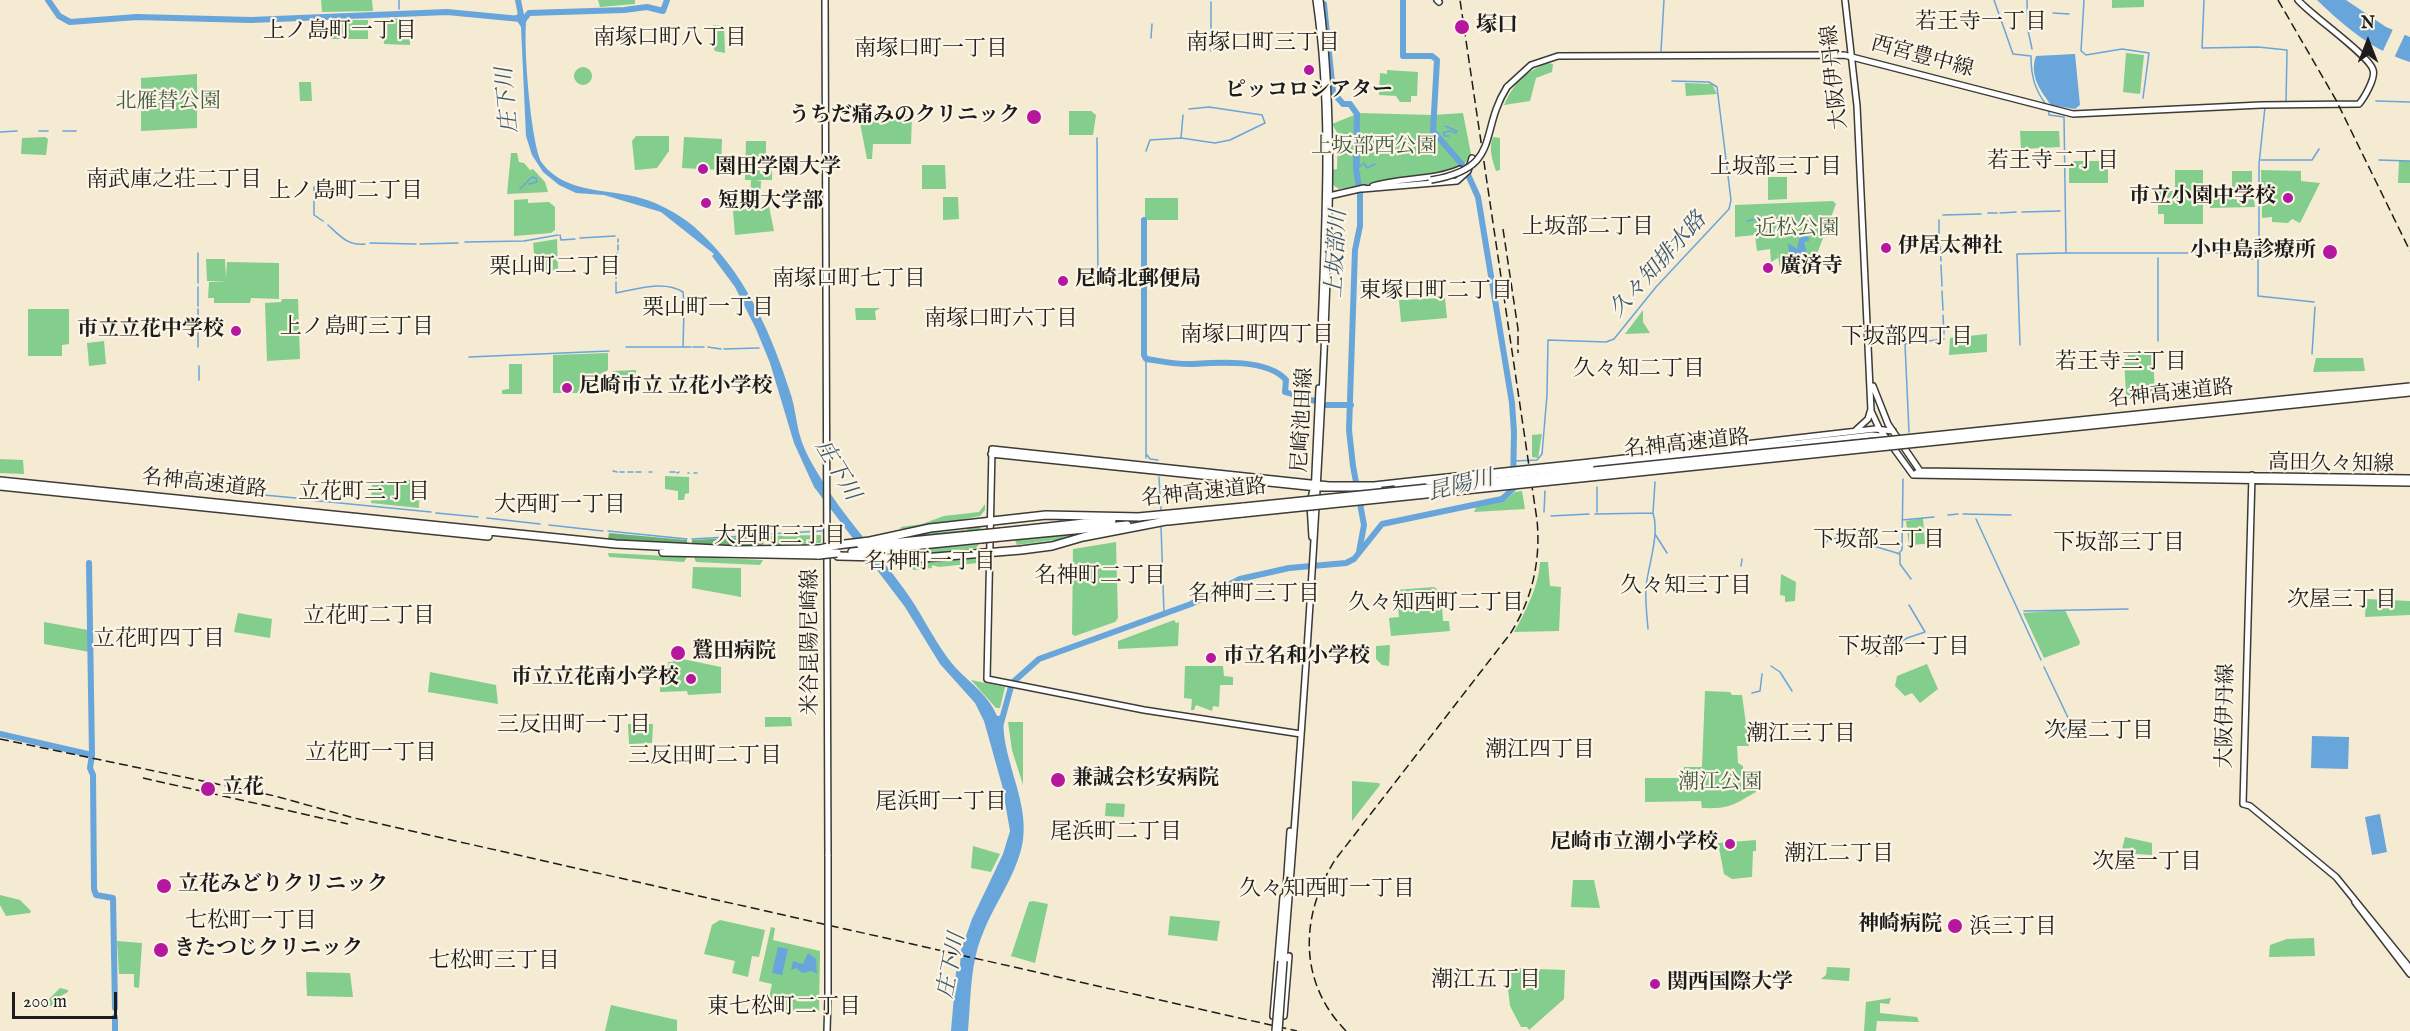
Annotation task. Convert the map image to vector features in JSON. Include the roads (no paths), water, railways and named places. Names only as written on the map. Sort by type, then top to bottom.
[{"type":"highway","name":"名神高速道路","points":[[877,548],[1171,520],[1244,510],[2410,387]]},
{"type":"highway","name":"名神高速道路","points":[[1001,535],[1140,517],[1244,510],[2410,392]]},
{"type":"highway","name":"名神高速道路","points":[[0,481],[616,547]]},
{"type":"highway","name":"名神高速道路","points":[[0,486],[616,547],[821,552],[837,550]]},
{"type":"highway","points":[[837,550],[877,548],[930,528],[990,521],[1046,515],[1140,517]]},
{"type":"highway","points":[[837,550],[877,548],[923,558],[990,553],[1052,546],[1083,537],[1171,520]]},
{"type":"main road","name":"米谷昆陽尼崎線","points":[[825,0],[828,1031]]},
{"type":"main road","name":"尼崎池田線","points":[[1277,1031],[1312,560],[1328,196],[1327,77],[1318,0]]},
{"type":"main road","name":"大阪伊丹線","points":[[1845,0],[1857,106],[1871,406],[1877,427],[1913,475]]},
{"type":"main road","name":"西宮豊中線","points":[[1328,196],[1456,174],[1482,155],[1507,87],[1531,65],[1558,56],[1734,54],[1851,56],[2049,110],[2084,114],[2238,106],[2361,103],[2374,74],[2373,68],[2360,53],[2315,18],[2298,0]]},
{"type":"main road","points":[[1457,170],[1466,171],[1447,182],[1360,189],[1391,180],[1439,175],[1457,170]]},
{"type":"main road","name":"大阪伊丹線","points":[[1870,366],[1874,392],[1893,432],[1920,471]]},
{"type":"main road","points":[[1864,436],[1877,427],[1879,415],[1874,392]]},
{"type":"main road","points":[[1846,433],[1864,423],[1871,406]]},
{"type":"main road","points":[[1591,464],[1846,433],[1877,427],[1893,432]]},
{"type":"main road","points":[[1315,486],[1358,488],[1864,436],[1881,436],[1893,448]]},
{"type":"main road","name":"尼崎池田線","points":[[1299,734],[1144,710],[987,679],[992,451],[1315,486]]},
{"type":"main road","points":[[1913,475],[1920,471],[2251,477]]},
{"type":"main road","points":[[1913,475],[2251,477]]},
{"type":"main road","name":"大阪伊丹線","points":[[2251,477],[2243,804],[2250,806],[2320,862],[2355,900],[2410,968]]},
{"type":"main road","name":"高田久々知線","points":[[2251,477],[2410,478]]},
{"type":"main road","name":"高田久々知線","points":[[2251,477],[2410,483]]},
{"type":"main road","name":"尼崎池田線","points":[[1312,560],[1310,504],[1315,486]]},
{"type":"main road","points":[[1289,885],[1292,913],[1283,1017],[1272,1014],[1281,905],[1289,885]]},
{"type":"main road","name":"大阪伊丹線","points":[[2378,929],[2410,974]]},
{"type":"water","points":[[2317,0],[2346,0],[2386,27],[2410,37],[2410,62],[2372,45]]},
{"type":"water","points":[[520,13],[527,16],[528,91],[534,136],[542,163],[553,174],[578,186],[636,197],[666,208],[694,227],[721,254],[746,290],[767,330],[792,397],[799,431],[808,457],[829,492],[894,575],[950,661],[988,700],[997,716],[1004,715],[1006,745],[1022,808],[1023,840],[1011,876],[979,944],[972,981],[968,1031],[951,1031],[956,972],[960,966],[961,950],[972,919],[1003,854],[1010,831],[1002,785],[984,721],[975,703],[940,664],[905,607],[814,487],[794,443],[770,363],[756,329],[735,287],[712,256],[714,254],[661,212],[604,195],[576,193],[559,185],[543,172],[532,155],[526,136],[521,27],[514,16]]},
{"type":"water","points":[[2075,54],[2080,105],[2075,109],[2051,105],[2035,76],[2036,56]]},
{"type":"water","points":[[1801,232],[1809,238],[1809,241],[1804,242],[1807,254],[1798,257],[1789,252],[1788,243],[1797,249]]},
{"type":"water","points":[[2312,736],[2349,737],[2348,769],[2311,768]]},
{"type":"water","points":[[2380,814],[2387,852],[2372,855],[2365,817]]},
{"type":"water","points":[[778,947],[788,949],[782,975],[772,973]]},
{"type":"water","points":[[808,953],[816,959],[817,974],[812,971],[802,973],[796,968],[791,970],[793,961],[803,964]]},
{"type":"waterway","points":[[48,0],[59,16],[70,22],[137,17],[251,20],[447,12],[520,19]]},
{"type":"waterway","points":[[399,0],[399,9]]},
{"type":"waterway","name":"庄下川","points":[[518,0],[522,20]]},
{"type":"waterway","points":[[522,22],[529,13],[624,10],[647,7],[663,11],[667,0]]},
{"type":"waterway","name":"昆陽川","points":[[1001,723],[1012,683],[1039,659],[1191,604],[1240,579],[1289,568],[1346,563],[1354,559],[1382,524],[1502,499],[1513,489],[1512,403],[1478,197],[1465,168],[1433,131],[1437,60],[1432,56],[1403,56],[1403,0]]},
{"type":"waterway","name":"久々知排水路","points":[[1661,51],[1664,0]]},
{"type":"waterway","points":[[1994,0],[2013,54],[2031,56],[2034,83],[2047,106]]},
{"type":"waterway","points":[[2027,0],[2028,30],[2032,49]]},
{"type":"waterway","points":[[2084,0],[2081,51],[2086,55],[2122,49],[2149,53],[2143,98]]},
{"type":"waterway","points":[[2204,0],[2202,48],[2258,47],[2287,50],[2286,103]]},
{"type":"waterway","points":[[1211,2],[1211,51]]},
{"type":"waterway","name":"上坂部川","points":[[1324,4],[1333,92],[1343,104],[1350,104],[1357,114],[1356,169],[1360,194],[1360,226],[1355,250],[1349,430],[1364,525],[1359,552]]},
{"type":"waterway","points":[[2053,13],[2069,14]]},
{"type":"waterway","points":[[1151,38],[1152,24]]},
{"type":"waterway","name":"久々知排水路","points":[[1514,461],[1537,460],[1542,454],[1547,395],[1548,340],[1606,342],[1614,339],[1656,287],[1729,209],[1731,200],[1717,87],[1709,82],[1672,81]]},
{"type":"waterway","points":[[2376,101],[2410,102]]},
{"type":"waterway","points":[[1181,138],[1215,143],[1230,140],[1265,123],[1262,115],[1209,107],[1189,109]]},
{"type":"waterway","points":[[2259,258],[2259,164],[2265,107]]},
{"type":"waterway","points":[[2049,111],[2049,115],[2064,117],[2066,253],[2252,253],[2252,259],[2258,259],[2258,296],[2314,302]]},
{"type":"waterway","points":[[1146,151],[1150,140],[1181,138],[1183,115]]},
{"type":"waterway","points":[[1445,126],[1457,131],[1456,133],[1449,131],[1443,133],[1449,136]]},
{"type":"waterway","points":[[0,132],[17,131]]},
{"type":"waterway","points":[[39,131],[48,131]]},
{"type":"waterway","points":[[63,131],[76,131]]},
{"type":"waterway","points":[[1097,138],[1098,287]]},
{"type":"waterway","points":[[2261,160],[2312,160],[2319,149]]},
{"type":"waterway","points":[[1356,155],[1359,155],[1359,167],[1364,163],[1367,168],[1375,164]]},
{"type":"waterway","points":[[2379,160],[2410,161]]},
{"type":"waterway","points":[[520,189],[532,177],[536,178]]},
{"type":"waterway","points":[[529,184],[537,182],[536,178]]},
{"type":"waterway","points":[[314,187],[314,215],[323,221]]},
{"type":"waterway","points":[[2022,212],[2060,211]]},
{"type":"waterway","points":[[2000,213],[2016,212]]},
{"type":"waterway","points":[[1988,213],[1997,213]]},
{"type":"waterway","points":[[1943,215],[1981,214]]},
{"type":"waterway","points":[[1747,221],[1755,219],[1776,235],[1800,234]]},
{"type":"waterway","points":[[1144,220],[1144,355],[1146,359],[1181,364],[1242,363],[1256,365],[1268,368],[1286,380],[1285,392],[1315,401]]},
{"type":"waterway","points":[[1939,220],[1939,238]]},
{"type":"waterway","points":[[328,225],[349,242],[365,244]]},
{"type":"waterway","points":[[465,242],[524,241],[558,235]]},
{"type":"waterway","points":[[560,235],[561,240],[575,239]]},
{"type":"waterway","points":[[580,238],[615,236]]},
{"type":"waterway","points":[[1940,242],[1941,261]]},
{"type":"waterway","points":[[370,243],[416,244]]},
{"type":"waterway","points":[[420,244],[458,243]]},
{"type":"waterway","points":[[618,245],[618,250]]},
{"type":"waterway","points":[[198,253],[198,283]]},
{"type":"waterway","points":[[617,253],[617,261]]},
{"type":"waterway","points":[[2020,345],[2017,254],[2065,253]]},
{"type":"waterway","points":[[2158,258],[2158,341]]},
{"type":"waterway","points":[[1941,265],[1942,286]]},
{"type":"waterway","points":[[617,266],[617,271]]},
{"type":"waterway","points":[[616,282],[616,293],[659,286],[676,288],[683,292],[684,305]]},
{"type":"waterway","points":[[198,287],[198,306]]},
{"type":"waterway","points":[[1942,291],[1943,310]]},
{"type":"waterway","points":[[2312,354],[2315,307]]},
{"type":"waterway","points":[[198,309],[198,347]]},
{"type":"waterway","points":[[683,347],[684,309]]},
{"type":"waterway","points":[[1943,315],[1944,334]]},
{"type":"waterway","points":[[1909,432],[1905,344],[1944,339]]},
{"type":"waterway","points":[[626,347],[691,347]]},
{"type":"waterway","points":[[693,347],[704,347]]},
{"type":"waterway","points":[[708,347],[721,349]]},
{"type":"waterway","points":[[724,349],[759,348]]},
{"type":"waterway","points":[[469,357],[609,351]]},
{"type":"waterway","points":[[1146,359],[1146,458]]},
{"type":"waterway","points":[[199,366],[199,380]]},
{"type":"waterway","points":[[1326,405],[1351,405]]},
{"type":"waterway","points":[[1147,455],[1150,459],[1158,460]]},
{"type":"waterway","points":[[613,471],[617,472]]},
{"type":"waterway","points":[[628,472],[633,472]]},
{"type":"waterway","points":[[636,472],[641,472]]},
{"type":"waterway","points":[[670,472],[675,472]]},
{"type":"waterway","points":[[1159,477],[1161,510]]},
{"type":"waterway","points":[[1898,554],[1902,550],[1903,479]]},
{"type":"waterway","points":[[1595,514],[1653,513],[1655,482]]},
{"type":"waterway","points":[[1597,487],[1597,512]]},
{"type":"waterway","points":[[207,489],[226,491]]},
{"type":"waterway","points":[[1544,512],[1545,491]]},
{"type":"waterway","points":[[231,492],[296,498]]},
{"type":"waterway","points":[[299,499],[431,512]]},
{"type":"waterway","points":[[436,513],[478,517]]},
{"type":"waterway","points":[[1648,629],[1646,592],[1655,530],[1653,513]]},
{"type":"waterway","points":[[1551,516],[1589,514]]},
{"type":"waterway","points":[[1948,515],[1958,514]]},
{"type":"waterway","points":[[1963,514],[2011,515]]},
{"type":"waterway","points":[[1902,520],[1934,517]]},
{"type":"waterway","points":[[487,518],[540,524]]},
{"type":"waterway","points":[[1976,519],[2041,660]]},
{"type":"waterway","points":[[549,525],[603,531]]},
{"type":"waterway","points":[[1161,526],[1164,614]]},
{"type":"waterway","points":[[835,531],[838,528]]},
{"type":"waterway","points":[[608,531],[687,539]]},
{"type":"waterway","points":[[769,534],[822,531]]},
{"type":"waterway","points":[[1655,534],[1667,553]]},
{"type":"waterway","points":[[692,539],[764,535]]},
{"type":"waterway","points":[[1826,543],[1829,539],[1860,536],[1867,544],[1900,554],[1900,564],[1911,579]]},
{"type":"waterway","points":[[1741,566],[1742,559]]},
{"type":"waterway","points":[[89,563],[92,755]]},
{"type":"waterway","points":[[1877,656],[1907,638],[1925,632],[1909,605]]},
{"type":"waterway","points":[[2024,611],[2128,609]]},
{"type":"waterway","points":[[1771,666],[1780,672],[1792,691]]},
{"type":"waterway","points":[[2044,667],[2072,726],[2051,737]]},
{"type":"waterway","points":[[1752,693],[1760,691],[1762,674]]},
{"type":"waterway","points":[[0,734],[92,755],[90,768],[93,775],[94,889],[96,895],[113,898],[115,1008]]},
{"type":"waterway","points":[[115,1017],[115,1031]]},
{"type":"railway","points":[[1346,1031],[1330,1012],[1319,991],[1312,970],[1309,948],[1310,926],[1323,881],[1335,860],[1510,634],[1529,594],[1538,550],[1537,520],[1460,0]]},
{"type":"railway","points":[[2278,0],[2336,100],[2410,251]]},
{"type":"railway","points":[[1503,229],[1518,329],[1518,353]]},
{"type":"railway","points":[[0,739],[275,796],[354,818],[1297,1031]]},
{"type":"railway","points":[[143,778],[348,824]]},
{"type":"place","name":"塚口","points":[[1462,27]]},
{"type":"place","name":"ピッコロシアター","points":[[1309,70]]},
{"type":"place","name":"うちだ痛みのクリニック","points":[[1034,117]]},
{"type":"place","name":"園田学園大学","points":[[703,169]]},
{"type":"place","name":"市立小園中学校","points":[[2288,198]]},
{"type":"place","name":"短期大学部","points":[[706,203]]},
{"type":"place","name":"伊居太神社","points":[[1886,248]]},
{"type":"place","name":"小中島診療所","points":[[2330,252]]},
{"type":"place","name":"廣済寺","points":[[1768,268]]},
{"type":"place","name":"尼崎北郵便局","points":[[1063,281]]},
{"type":"place","name":"市立立花中学校","points":[[236,331]]},
{"type":"place","name":"尼崎市立 立花小学校","points":[[567,388]]},
{"type":"place","name":"鷲田病院","points":[[678,653]]},
{"type":"place","name":"市立名和小学校","points":[[1211,658]]},
{"type":"place","name":"市立立花南小学校","points":[[691,679]]},
{"type":"place","name":"兼誠会杉安病院","points":[[1058,780]]},
{"type":"place","name":"立花","points":[[208,789]]},
{"type":"place","name":"尼崎市立潮小学校","points":[[1730,844]]},
{"type":"place","name":"立花みどりクリニック","points":[[164,886]]},
{"type":"place","name":"神崎病院","points":[[1955,926]]},
{"type":"place","name":"きたつじクリニック","points":[[161,950]]},
{"type":"place","name":"関西国際大学","points":[[1655,984]]},
{"type":"district","name":"若王寺一丁目","points":[[1981,23]]},
{"type":"district","name":"上ノ島町一丁目","points":[[340,32]]},
{"type":"district","name":"南塚口町八丁目","points":[[670,39]]},
{"type":"district","name":"南塚口町三丁目","points":[[1263,44]]},
{"type":"district","name":"南塚口町一丁目","points":[[931,50]]},
{"type":"district","name":"若王寺二丁目","points":[[2053,162]]},
{"type":"district","name":"上坂部三丁目","points":[[1776,168]]},
{"type":"district","name":"南武庫之荘二丁目","points":[[174,181]]},
{"type":"district","name":"上ノ島町二丁目","points":[[346,192]]},
{"type":"district","name":"上坂部二丁目","points":[[1588,228]]},
{"type":"district","name":"栗山町二丁目","points":[[555,268]]},
{"type":"district","name":"南塚口町七丁目","points":[[849,280]]},
{"type":"district","name":"東塚口町二丁目","points":[[1436,292]]},
{"type":"district","name":"栗山町一丁目","points":[[708,309]]},
{"type":"district","name":"南塚口町六丁目","points":[[1001,320]]},
{"type":"district","name":"上ノ島町三丁目","points":[[357,328]]},
{"type":"district","name":"南塚口町四丁目","points":[[1257,336]]},
{"type":"district","name":"下坂部四丁目","points":[[1907,338]]},
{"type":"district","name":"若王寺三丁目","points":[[2121,363]]},
{"type":"district","name":"久々知二丁目","points":[[1639,370]]},
{"type":"district","name":"立花町三丁目","points":[[364,493]]},
{"type":"district","name":"大西町一丁目","points":[[560,506]]},
{"type":"district","name":"大西町三丁目","points":[[780,537]]},
{"type":"district","name":"下坂部二丁目","points":[[1879,541]]},
{"type":"district","name":"下坂部三丁目","points":[[2119,544]]},
{"type":"district","name":"名神町一丁目","points":[[930,563]]},
{"type":"district","name":"名神町二丁目","points":[[1100,577]]},
{"type":"district","name":"久々知三丁目","points":[[1686,587]]},
{"type":"district","name":"名神町三丁目","points":[[1254,595]]},
{"type":"district","name":"次屋三丁目","points":[[2342,601]]},
{"type":"district","name":"久々知西町二丁目","points":[[1436,604]]},
{"type":"district","name":"立花町二丁目","points":[[369,617]]},
{"type":"district","name":"立花町四丁目","points":[[159,640]]},
{"type":"district","name":"下坂部一丁目","points":[[1904,648]]},
{"type":"district","name":"三反田町一丁目","points":[[574,726]]},
{"type":"district","name":"次屋二丁目","points":[[2099,732]]},
{"type":"district","name":"潮江三丁目","points":[[1801,735]]},
{"type":"district","name":"潮江四丁目","points":[[1540,751]]},
{"type":"district","name":"立花町一丁目","points":[[371,754]]},
{"type":"district","name":"三反田町二丁目","points":[[705,757]]},
{"type":"district","name":"尾浜町一丁目","points":[[941,803]]},
{"type":"district","name":"尾浜町二丁目","points":[[1116,833]]},
{"type":"district","name":"潮江二丁目","points":[[1839,855]]},
{"type":"district","name":"次屋一丁目","points":[[2147,863]]},
{"type":"district","name":"久々知西町一丁目","points":[[1327,890]]},
{"type":"district","name":"七松町一丁目","points":[[251,922]]},
{"type":"district","name":"浜三丁目","points":[[2013,928]]},
{"type":"district","name":"七松町三丁目","points":[[494,962]]},
{"type":"district","name":"潮江五丁目","points":[[1486,981]]},
{"type":"district","name":"東七松町二丁目","points":[[784,1008]]},
{"type":"park label","name":"北雁替公園","points":[[168,103]]},
{"type":"park label","name":"上坂部西公園","points":[[1374,148]]},
{"type":"park label","name":"近松公園","points":[[1797,230]]},
{"type":"park label","name":"潮江公園","points":[[1720,784]]}]
